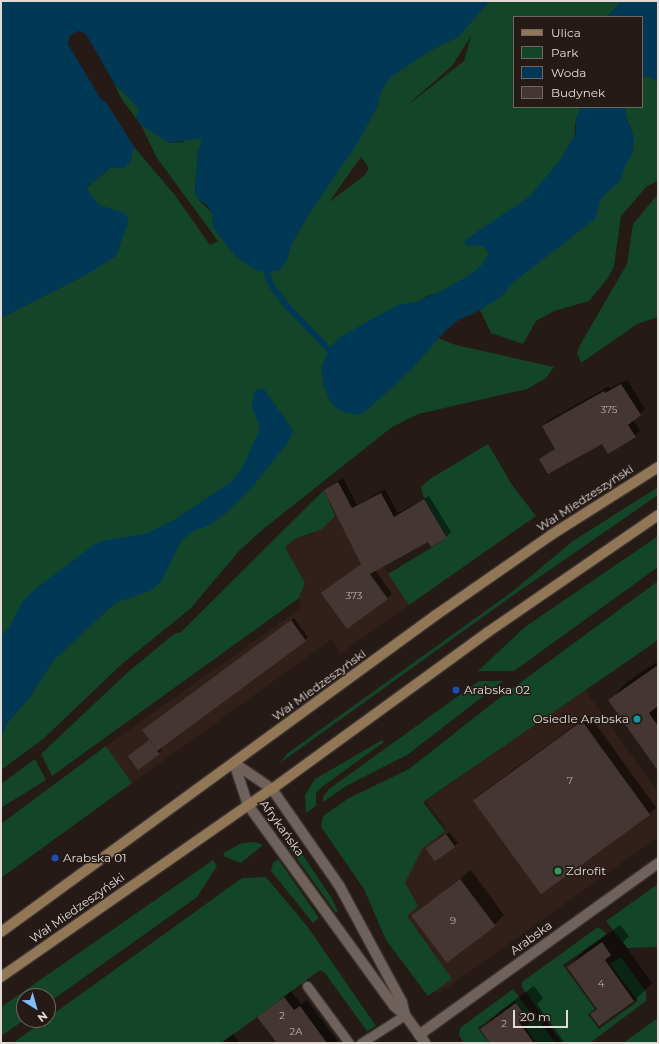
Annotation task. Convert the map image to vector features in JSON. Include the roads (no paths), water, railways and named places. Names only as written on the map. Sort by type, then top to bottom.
[{"type":"main road","name":"Wał Miedzeszyński","points":[[1,932],[454,602],[551,535],[658,467]]},
{"type":"main road","name":"Wał Miedzeszyński","points":[[1,977],[272,789],[488,632],[658,515]]},
{"type":"street","name":"Afrykańska","points":[[234,763],[272,789],[340,887],[402,1002],[405,1015]]},
{"type":"street","name":"Afrykańska","points":[[234,763],[248,805],[394,1006],[405,1015],[422,1039]]},
{"type":"street","name":"Arabska","points":[[422,1039],[658,863]]},
{"type":"lane","points":[[307,986],[349,1043]]},
{"type":"lane","points":[[362,1043],[405,1015]]},
{"type":"water","points":[[1,1],[490,1],[458,37],[430,51],[392,76],[383,87],[378,105],[359,141],[311,211],[291,245],[287,261],[279,270],[267,272],[257,271],[235,256],[213,227],[212,213],[208,206],[198,199],[195,191],[198,152],[202,138],[169,143],[141,125],[136,118],[139,108],[114,83],[86,34],[78,31],[70,35],[68,44],[100,98],[107,104],[134,147],[131,161],[124,168],[110,168],[86,188],[99,205],[124,213],[129,220],[116,256],[86,275],[1,318]]},
{"type":"water","points":[[622,1],[658,1],[658,82],[649,76],[643,77],[643,16],[608,16]]},
{"type":"water","points":[[581,108],[626,108],[626,116],[634,137],[633,153],[625,166],[621,180],[601,198],[595,219],[514,282],[503,295],[480,310],[458,320],[444,332],[411,370],[367,410],[359,415],[340,411],[331,403],[324,387],[321,368],[329,349],[340,337],[398,305],[415,302],[439,292],[468,276],[482,265],[489,253],[483,246],[466,245],[465,240],[529,197],[560,160],[576,133],[576,119]]},
{"type":"water","points":[[258,389],[264,389],[293,430],[290,440],[254,485],[225,514],[209,525],[193,531],[181,541],[162,580],[152,590],[115,603],[54,660],[29,698],[7,723],[1,738],[1,636],[9,628],[22,602],[35,589],[95,544],[107,540],[146,534],[172,521],[231,482],[242,468],[260,429],[252,407],[254,393]]},
{"type":"waterway","points":[[267,272],[272,286],[290,309],[329,349]]},
{"type":"place","name":"Arabska 02","points":[[456,690]]},
{"type":"place","name":"Osiedle Arabska","points":[[637,719]]},
{"type":"place","name":"Arabska 01","points":[[55,858]]},
{"type":"place","name":"Zdrofit","points":[[558,871]]}]
